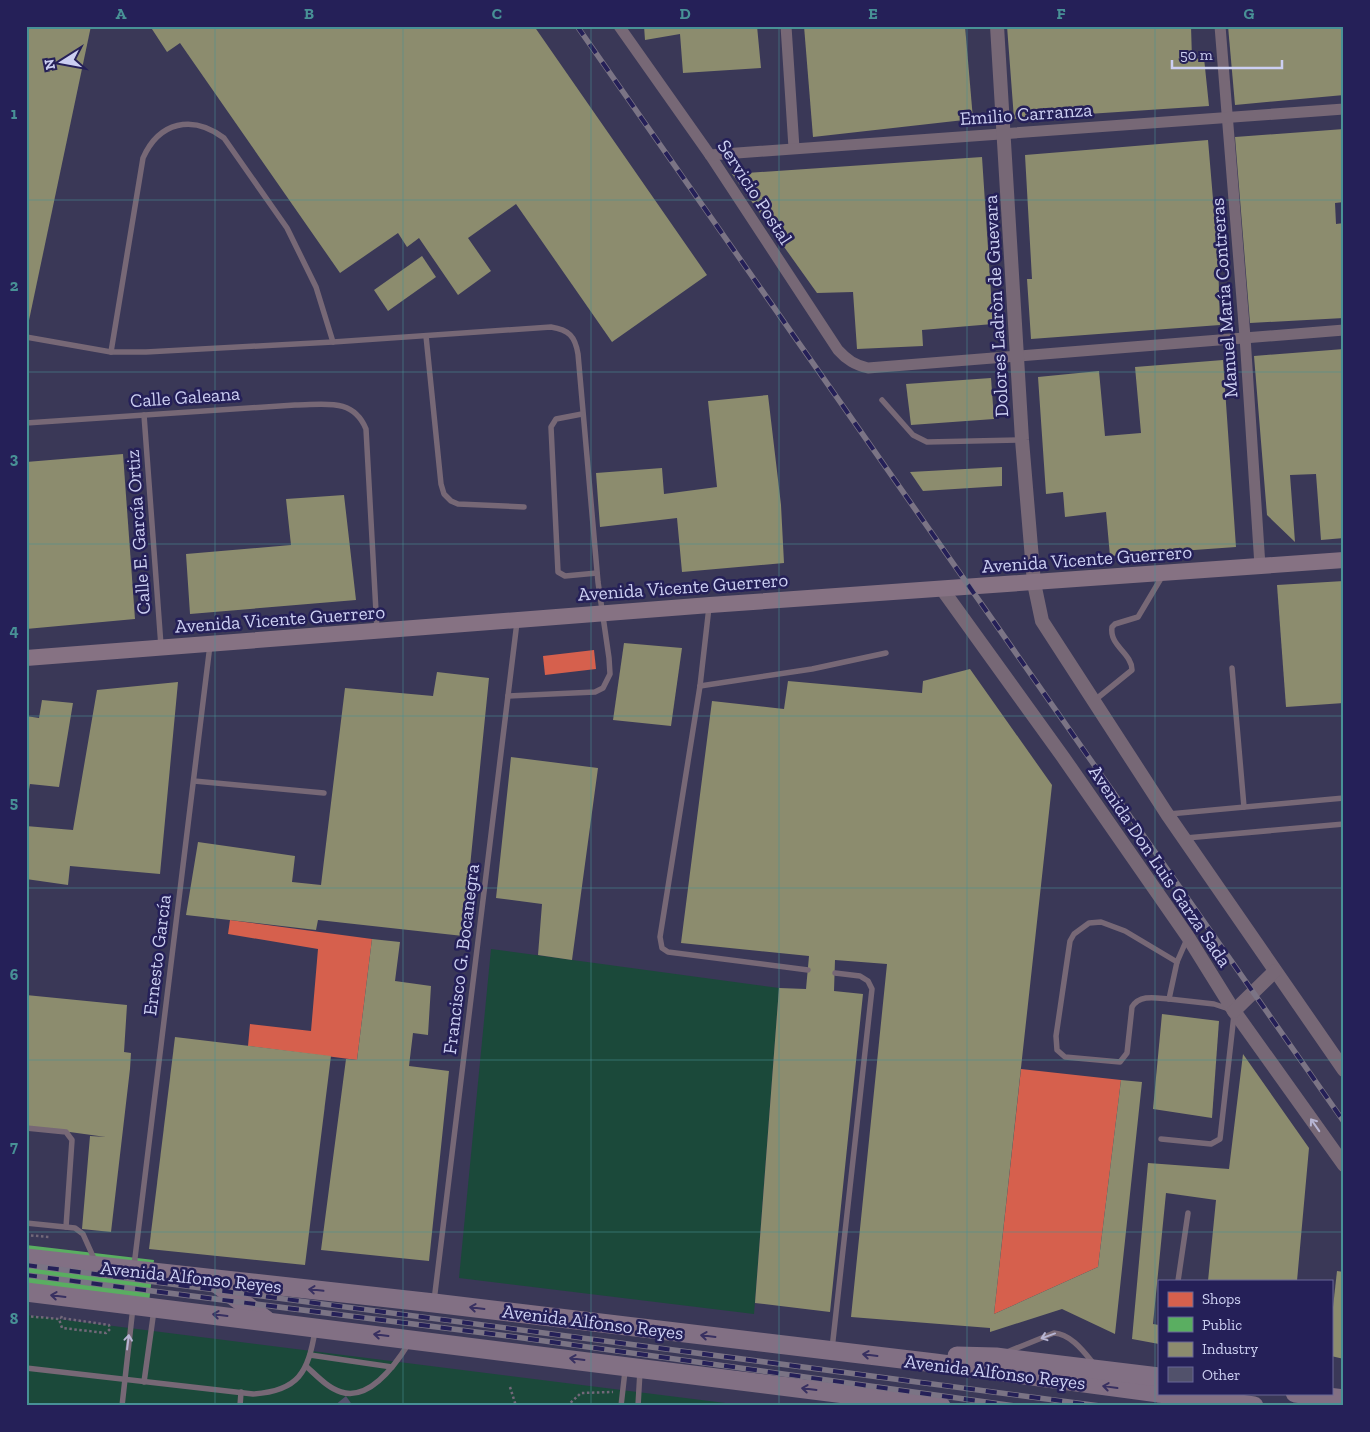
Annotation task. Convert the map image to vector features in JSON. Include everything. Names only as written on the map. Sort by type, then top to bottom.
[{"type":"highway","name":"Avenida Alfonso Reyes","points":[[26,1258],[434,1303],[935,1363],[1158,1393]]},
{"type":"highway","points":[[212,1280],[267,1321]]},
{"type":"highway","name":"Avenida Alfonso Reyes","points":[[26,1292],[633,1366],[941,1406]]},
{"type":"highway","points":[[935,1363],[950,1356],[996,1357],[1158,1376]]},
{"type":"highway","name":"Avenida Alfonso Reyes","points":[[1166,1394],[1254,1406]]},
{"type":"highway","points":[[1303,1394],[1344,1399]]},
{"type":"highway","points":[[857,1395],[876,1406]]},
{"type":"main road","name":"Avenida Vicente Guerrero","points":[[26,658],[710,604],[1344,560]]},
{"type":"street","name":"Servicio Postal","points":[[619,26],[710,155],[844,357],[857,366],[868,368],[1018,357]]},
{"type":"street","points":[[786,26],[794,148]]},
{"type":"street","name":"Dolores Ladròn de Guevara","points":[[998,26],[1022,440],[1034,583]]},
{"type":"street","name":"Manuel María Contreras","points":[[1220,26],[1245,337],[1260,566]]},
{"type":"street","name":"Emilio Carranza","points":[[710,155],[1344,109]]},
{"type":"street","points":[[1018,357],[1344,330]]},
{"type":"street","name":"Avenida Don Luis Garza Sada","points":[[1034,583],[1042,621],[1095,700],[1167,814],[1275,971],[1338,1054],[1344,1070]]},
{"type":"street","name":"Avenida Don Luis Garza Sada","points":[[942,589],[1063,757],[1188,937],[1234,1011],[1344,1165]]},
{"type":"street","points":[[1234,1011],[1275,971]]},
{"type":"lane","points":[[111,352],[143,158],[149,143],[159,132],[186,125],[213,129],[224,138],[287,228],[316,287],[333,342]]},
{"type":"lane","points":[[26,337],[111,352],[333,342],[551,327],[564,329],[571,334],[576,343],[597,573],[610,674],[603,688],[583,694],[508,696]]},
{"type":"lane","points":[[426,336],[439,466],[444,494],[451,501],[458,504],[524,508]]},
{"type":"lane","points":[[882,400],[913,436],[927,442],[1022,440]]},
{"type":"lane","name":"Calle Galeana","points":[[26,423],[295,405],[345,406],[358,414],[366,429],[378,631]]},
{"type":"lane","points":[[582,414],[556,419],[551,426],[558,572],[565,576],[597,573]]},
{"type":"lane","name":"Calle E. García Ortiz","points":[[144,415],[161,648]]},
{"type":"lane","points":[[1095,700],[1132,670],[1131,664],[1112,637],[1112,628],[1116,624],[1138,617],[1165,572]]},
{"type":"lane","points":[[710,604],[700,686],[660,936],[662,948],[668,952],[808,970]]},
{"type":"lane","name":"Francisco G. Bocanegra","points":[[434,1303],[518,620]]},
{"type":"lane","name":"Ernesto García","points":[[134,1271],[210,643]]},
{"type":"lane","points":[[700,686],[812,669],[886,653]]},
{"type":"lane","points":[[1232,668],[1244,807]]},
{"type":"lane","points":[[194,781],[324,793]]},
{"type":"lane","points":[[1167,814],[1344,798]]},
{"type":"lane","points":[[1184,838],[1344,824]]},
{"type":"lane","points":[[1161,1139],[1211,1144],[1220,1139],[1234,1011],[1214,1004],[1170,999],[1149,998],[1134,1002],[1127,1053],[1120,1062],[1114,1063],[1065,1057],[1057,1050],[1056,1036],[1070,941],[1078,931],[1089,923],[1101,922],[1125,931],[1177,962]]},
{"type":"lane","points":[[1170,999],[1177,962],[1188,937]]},
{"type":"lane","points":[[832,1351],[872,990],[868,981],[860,976],[835,974]]},
{"type":"lane","points":[[26,1128],[66,1132],[72,1140],[66,1227]]},
{"type":"lane","points":[[1178,1280],[1188,1213]]},
{"type":"lane","points":[[26,1223],[75,1228],[83,1234],[98,1266]]},
{"type":"lane","points":[[122,1406],[133,1305]]},
{"type":"lane","points":[[144,1382],[154,1308]]},
{"type":"lane","points":[[26,1368],[144,1382],[265,1393],[279,1389],[292,1382],[307,1368],[315,1327]]},
{"type":"lane","points":[[996,1357],[1054,1333],[1068,1337],[1099,1369]]},
{"type":"lane","points":[[307,1368],[333,1388],[351,1394],[364,1391],[392,1366],[411,1339]]},
{"type":"lane","points":[[310,1355],[392,1366]]},
{"type":"lane","points":[[621,1406],[623,1392],[633,1366]]},
{"type":"lane","points":[[633,1366],[638,1406]]},
{"type":"lane","points":[[240,1406],[241,1392]]},
{"type":"path","points":[[26,1235],[49,1237]]},
{"type":"path","points":[[26,1316],[59,1320],[62,1328],[106,1333],[110,1329],[109,1324],[62,1318],[62,1316]]},
{"type":"path","points":[[510,1387],[516,1406]]},
{"type":"path","points":[[567,1406],[581,1393],[623,1392]]},
{"type":"green space","points":[[491,949],[779,988],[754,1314],[459,1278]]},
{"type":"green space","points":[[26,1315],[749,1406],[26,1406]]},
{"type":"building: Shops","points":[[594,650],[596,669],[545,675],[543,656]]},
{"type":"building: Shops","points":[[230,920],[372,939],[357,1060],[248,1046],[250,1024],[311,1031],[318,949],[228,934]]},
{"type":"building: Shops","points":[[1021,1069],[1121,1080],[1098,1267],[994,1314]]},
{"type":"building: Public","points":[[26,1245],[154,1260],[148,1311],[26,1297]]},
{"type":"building: Industry","points":[[26,26],[91,26],[28,325],[26,324]]},
{"type":"building: Industry","points":[[150,26],[534,26],[707,275],[612,342],[516,204],[468,238],[491,271],[458,295],[419,238],[407,247],[398,233],[340,273],[180,43],[167,52]]},
{"type":"building: Industry","points":[[644,26],[757,26],[761,68],[683,73],[680,34],[645,40]]},
{"type":"building: Industry","points":[[804,26],[965,26],[973,119],[813,137]]},
{"type":"building: Industry","points":[[1007,26],[1191,26],[1192,59],[1204,58],[1209,106],[1014,119]]},
{"type":"building: Industry","points":[[1228,26],[1344,26],[1344,95],[1235,105]]},
{"type":"building: Industry","points":[[1344,129],[1344,202],[1335,203],[1336,224],[1344,223],[1344,318],[1250,323],[1235,137]]},
{"type":"building: Industry","points":[[1208,140],[1218,258],[1220,325],[1031,339],[1027,279],[1032,279],[1025,155]]},
{"type":"building: Industry","points":[[982,157],[993,324],[922,330],[923,346],[857,349],[853,292],[817,293],[732,174]]},
{"type":"building: Industry","points":[[422,256],[436,277],[388,311],[374,290]]},
{"type":"building: Industry","points":[[1344,349],[1344,538],[1321,540],[1316,474],[1290,475],[1295,542],[1267,515],[1254,356]]},
{"type":"building: Industry","points":[[1223,360],[1236,547],[1110,556],[1106,512],[1065,517],[1063,492],[1046,494],[1038,377],[1099,371],[1105,436],[1141,433],[1135,367]]},
{"type":"building: Industry","points":[[991,378],[994,419],[911,425],[906,384]]},
{"type":"building: Industry","points":[[768,395],[781,505],[784,563],[682,572],[677,518],[600,527],[596,473],[662,468],[664,494],[717,487],[708,401]]},
{"type":"building: Industry","points":[[123,454],[135,619],[26,629],[26,462]]},
{"type":"building: Industry","points":[[1002,467],[1002,486],[923,491],[910,472]]},
{"type":"building: Industry","points":[[344,495],[356,600],[190,614],[186,554],[291,545],[286,499]]},
{"type":"building: Industry","points":[[1344,581],[1344,703],[1286,707],[1277,585]]},
{"type":"building: Industry","points":[[624,643],[682,648],[671,726],[613,720]]},
{"type":"building: Industry","points":[[970,669],[1052,785],[994,1314],[1098,1267],[1121,1080],[1142,1082],[1115,1334],[1062,1309],[990,1332],[990,1328],[851,1317],[887,964],[835,960],[834,991],[863,994],[830,1312],[755,1303],[779,988],[806,989],[809,956],[681,943],[712,701],[784,709],[788,681],[922,693],[923,681]]},
{"type":"building: Industry","points":[[437,672],[489,678],[463,936],[318,920],[316,930],[186,915],[198,842],[295,856],[292,882],[321,885],[345,688],[433,696]]},
{"type":"building: Industry","points":[[178,682],[160,874],[70,866],[68,885],[26,879],[29,860],[26,859],[26,826],[73,830],[97,690]]},
{"type":"building: Industry","points":[[42,700],[73,703],[59,787],[30,784],[26,807],[26,716],[39,718]]},
{"type":"building: Industry","points":[[511,757],[598,768],[572,960],[538,955],[542,904],[496,898]]},
{"type":"building: Industry","points":[[372,939],[400,942],[395,981],[431,986],[428,1035],[413,1033],[409,1066],[449,1071],[429,1261],[321,1250],[346,1059],[357,1060]]},
{"type":"building: Industry","points":[[26,995],[127,1005],[124,1052],[131,1053],[130,1069],[111,1232],[82,1229],[90,1136],[106,1137],[26,1126]]},
{"type":"building: Industry","points":[[1162,1014],[1219,1021],[1212,1118],[1153,1109]]},
{"type":"building: Industry","points":[[175,1037],[331,1056],[305,1265],[149,1249]]},
{"type":"building: Industry","points":[[1243,1054],[1309,1148],[1297,1280],[1208,1280],[1216,1200],[1166,1193],[1153,1324],[1158,1325],[1158,1344],[1132,1339],[1148,1163],[1229,1169]]},
{"type":"building: Industry","points":[[1337,1271],[1344,1272],[1344,1359],[1332,1356],[1332,1316]]},
{"type":"building: Other","points":[[346,1396],[353,1406],[334,1406]]},
{"type":"railway","points":[[577,26],[1344,1122]]},
{"type":"railway","points":[[26,1265],[1100,1406]]},
{"type":"railway","points":[[26,1275],[508,1336],[1015,1406]]}]
